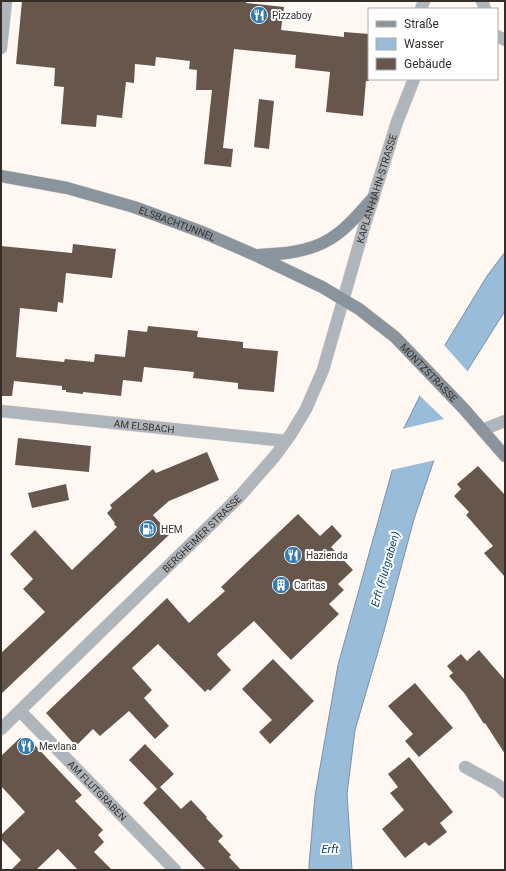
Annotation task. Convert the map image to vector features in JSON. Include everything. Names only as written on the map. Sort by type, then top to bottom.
[{"type":"main road","name":"ELSBACHTUNNEL","points":[[1,176],[67,188],[134,207],[202,232],[255,255],[305,277],[344,299]]},
{"type":"main road","points":[[255,255],[307,250],[320,245],[344,229],[373,198]]},
{"type":"main road","name":"MONTZSTRASSE","points":[[344,299],[386,329],[464,408],[505,456]]},
{"type":"street","points":[[1,48],[6,1]]},
{"type":"street","name":"KAPLAN-HAHN-STRASSE","points":[[344,299],[397,122],[414,80]]},
{"type":"street","name":"BERGHEIMER STRASSE","points":[[1,729],[213,523],[252,483],[286,441],[306,408],[323,370],[344,299]]},
{"type":"street","name":"AM ELSBACH","points":[[1,412],[286,441]]},
{"type":"street","points":[[482,430],[505,421]]},
{"type":"street","name":"AM FLUTGRABEN","points":[[20,711],[175,870]]},
{"type":"street","points":[[465,767],[498,785],[505,792]]},
{"type":"water","name":"Erft","points":[[505,252],[505,311],[467,371],[434,460],[414,519],[384,631],[355,730],[347,794],[352,870],[309,870],[315,796],[338,665],[404,428],[445,345],[487,276]]},
{"type":"pier","points":[[443,344],[469,373],[436,460],[391,470],[402,429],[444,419],[418,394]]},
{"type":"building","points":[[22,1],[247,1],[246,3],[284,7],[281,30],[344,37],[344,32],[368,34],[369,81],[366,81],[363,116],[326,112],[330,72],[295,68],[296,55],[234,49],[223,148],[233,149],[231,167],[204,164],[212,90],[196,90],[197,70],[189,69],[190,61],[156,57],[155,66],[135,64],[134,83],[126,82],[122,118],[97,115],[96,127],[61,124],[64,87],[54,86],[55,68],[16,64]]},
{"type":"building","points":[[259,99],[274,101],[269,149],[254,147]]},
{"type":"building","points":[[73,244],[116,249],[112,278],[66,273],[63,303],[58,302],[57,312],[20,308],[16,357],[64,362],[65,359],[94,362],[95,354],[125,357],[128,330],[147,332],[148,326],[198,331],[197,337],[243,342],[243,348],[278,351],[274,392],[238,389],[238,383],[193,378],[194,372],[144,367],[142,382],[123,380],[121,396],[83,392],[83,394],[66,392],[66,390],[62,390],[62,386],[14,381],[12,396],[1,396],[1,246],[72,253]]},
{"type":"building","points":[[18,438],[91,446],[89,472],[15,465]]},
{"type":"building","points":[[207,452],[219,480],[169,501],[153,515],[170,534],[1,694],[1,653],[45,612],[23,589],[33,579],[10,554],[35,530],[72,570],[117,527],[107,513],[112,508],[110,505],[153,469],[156,473]]},
{"type":"building","points":[[478,466],[505,495],[505,577],[484,553],[493,546],[466,515],[469,512],[454,496],[461,489],[457,484]]},
{"type":"building","points":[[66,484],[69,500],[32,508],[28,493]]},
{"type":"building","points":[[298,514],[320,536],[332,525],[342,536],[331,547],[353,570],[338,584],[344,590],[329,604],[339,614],[291,660],[254,621],[218,653],[217,655],[231,670],[210,691],[208,689],[205,692],[158,644],[132,668],[152,690],[144,698],[169,726],[155,739],[129,711],[100,736],[93,729],[76,746],[46,713],[167,598],[189,623],[225,591],[221,587]]},
{"type":"building","points":[[479,650],[505,680],[505,754],[465,694],[449,676],[453,673],[447,666],[461,654],[467,661]]},
{"type":"building","points":[[273,659],[314,701],[270,744],[259,732],[272,720],[242,689]]},
{"type":"building","points":[[415,683],[453,728],[419,757],[405,741],[413,734],[388,706]]},
{"type":"building","points":[[20,738],[28,738],[82,795],[75,801],[103,830],[98,835],[104,842],[94,852],[112,870],[78,870],[58,849],[36,870],[11,870],[21,860],[1,839],[1,835],[25,812],[1,786],[1,756]]},
{"type":"building","points":[[145,744],[174,774],[160,787],[181,809],[191,800],[223,836],[218,841],[231,855],[229,857],[241,870],[206,870],[143,803],[157,789],[129,760]]},
{"type":"building","points":[[409,757],[453,812],[440,823],[447,832],[429,846],[425,842],[405,858],[382,829],[404,810],[390,793],[398,787],[388,774]]},
{"type":"place","name":"Pizzaboy","points":[[259,15]]},
{"type":"place","name":"HEM","points":[[148,529]]},
{"type":"place","name":"Hazienda","points":[[293,555]]},
{"type":"place","name":"Caritas","points":[[281,585]]},
{"type":"place","name":"Mevlana","points":[[26,746]]},
{"type":"water label","name":"Erft (Flutgraben)","points":[[385,569]]}]
